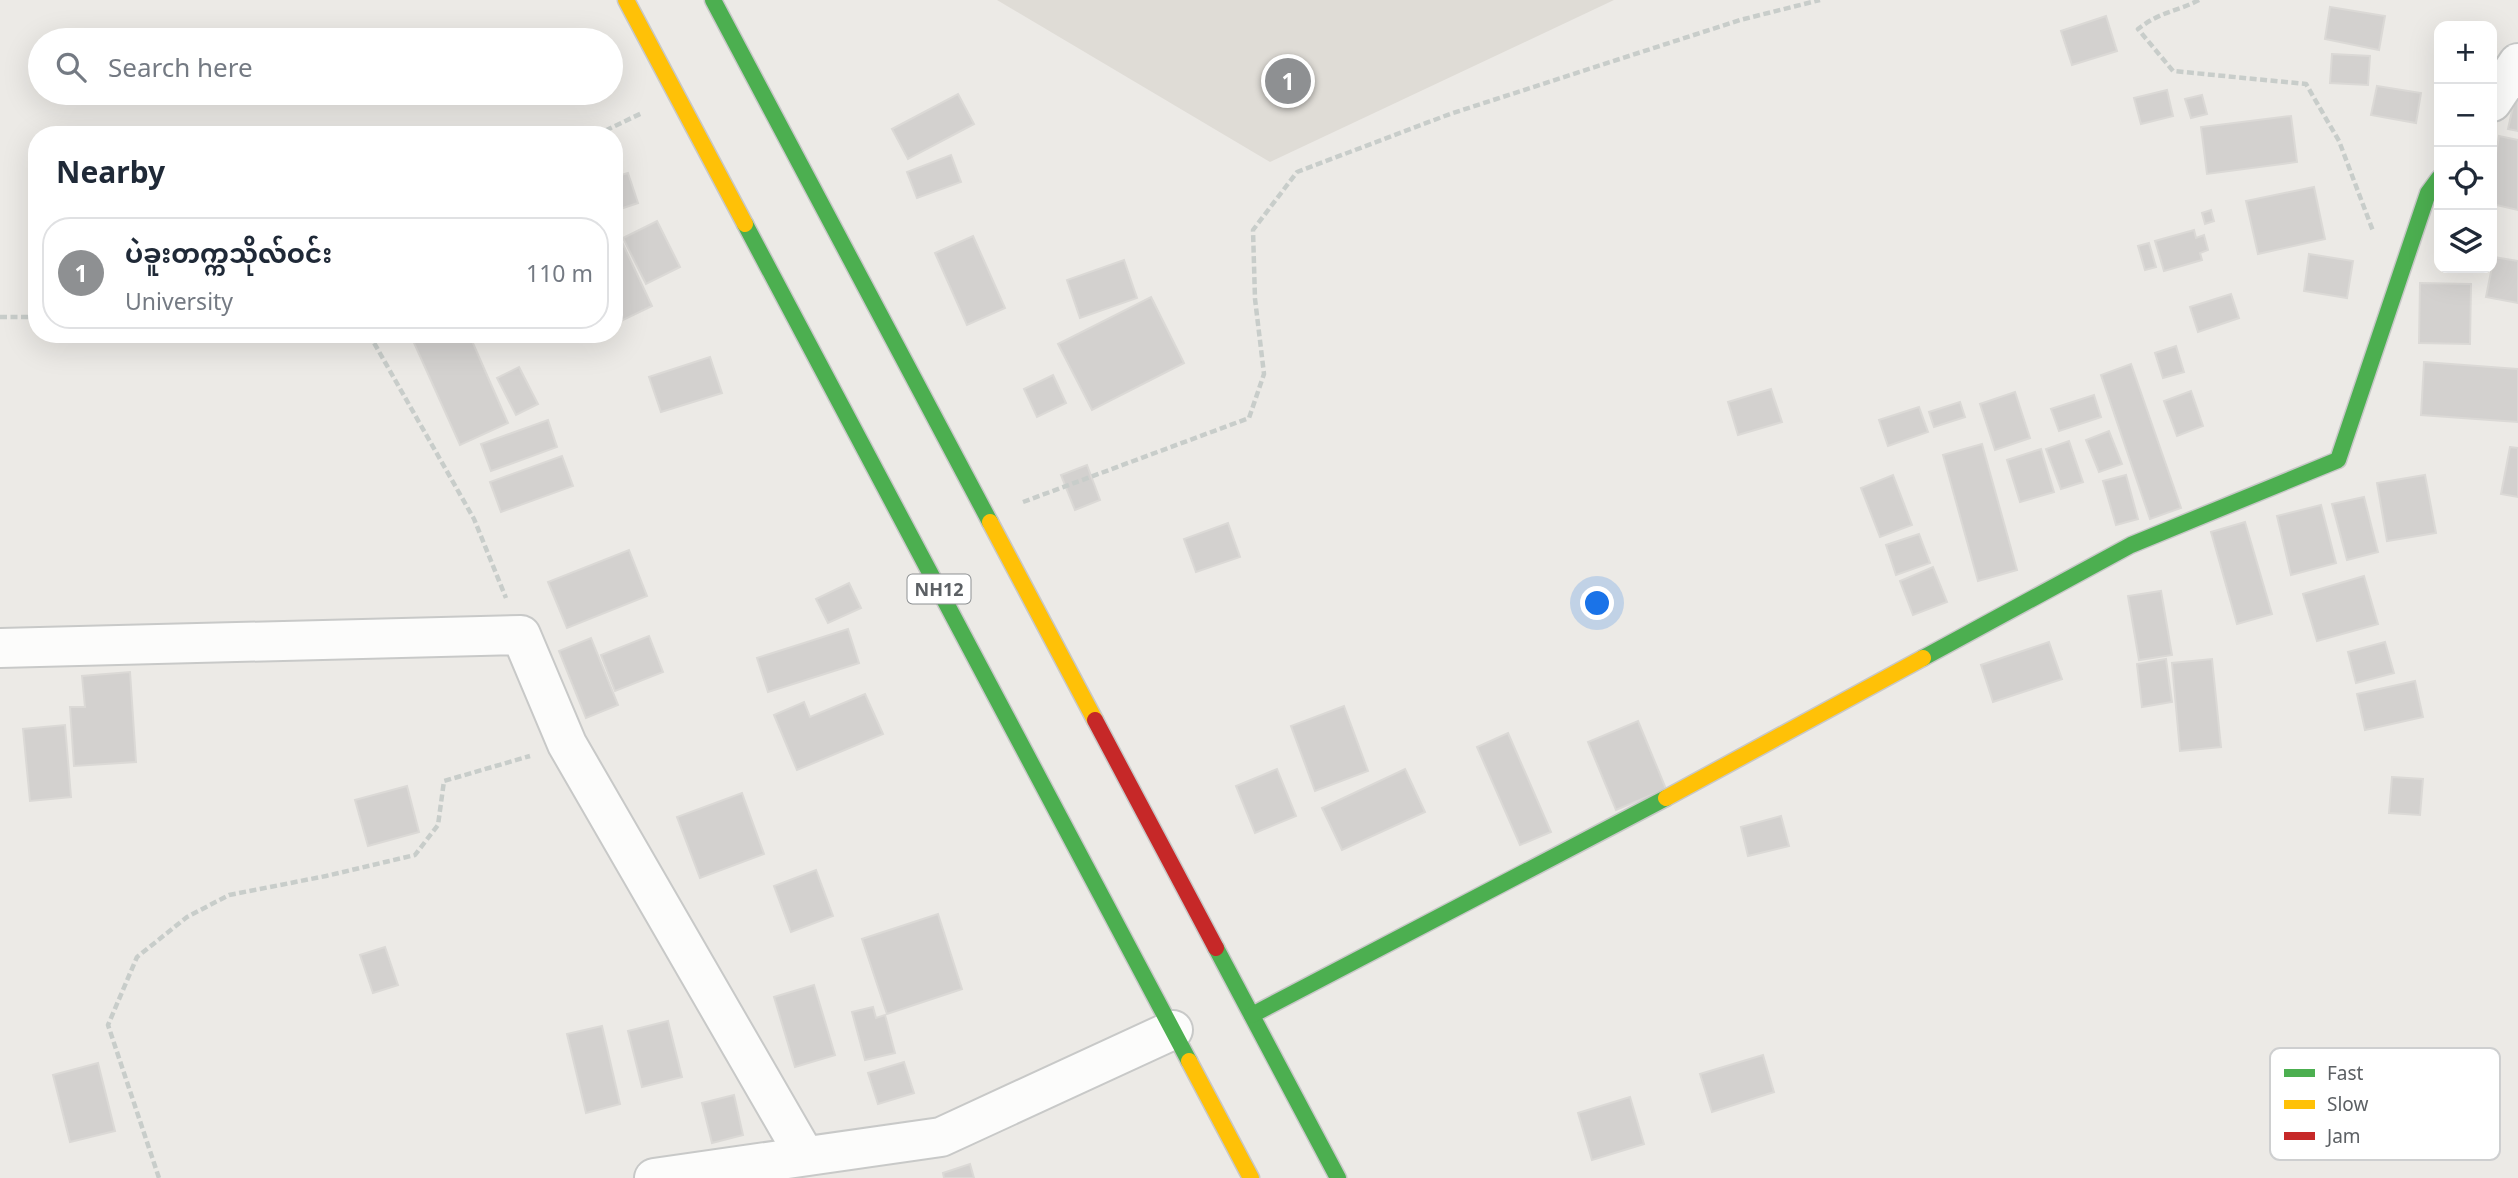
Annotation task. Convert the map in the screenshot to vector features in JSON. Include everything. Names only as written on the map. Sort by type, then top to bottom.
[{"type":"main road","name":"NH12","points":[[626,0],[1251,1178]]},
{"type":"main road","points":[[713,0],[1338,1178]]},
{"type":"main road","points":[[1252,1015],[1584,842],[2131,545],[2338,460],[2428,193],[2434,185]]},
{"type":"street","points":[[2497,95],[2518,64]]},
{"type":"street","points":[[0,648],[521,635],[567,744],[805,1156]]},
{"type":"street","points":[[654,1178],[941,1137],[1173,1030]]},
{"type":"path","points":[[988,517],[1055,489],[1249,418],[1264,374],[1255,299],[1253,230],[1297,172],[1473,106],[1740,20],[1820,0]]},
{"type":"path","points":[[2199,0],[2188,6],[2155,15],[2138,29],[2173,71],[2306,84],[2339,141],[2396,290]]},
{"type":"path","points":[[614,126],[677,95]]},
{"type":"path","points":[[0,317],[28,317]]},
{"type":"path","points":[[374,343],[474,519],[521,635]]},
{"type":"path","points":[[159,1178],[108,1025],[137,957],[187,917],[229,895],[415,855],[438,825],[444,781],[567,744]]},
{"type":"shaded area","points":[[997,0],[1614,0],[1270,162]]},
{"type":"building","points":[[2330,7],[2385,16],[2379,50],[2325,39]]},
{"type":"building","points":[[2106,16],[2117,51],[2072,65],[2061,31]]},
{"type":"building","points":[[2332,54],[2370,56],[2368,85],[2330,83]]},
{"type":"building","points":[[2377,86],[2421,93],[2416,123],[2371,115]]},
{"type":"building","points":[[2167,90],[2173,116],[2141,124],[2134,98]]},
{"type":"building","points":[[2518,93],[2518,131],[2508,129]]},
{"type":"building","points":[[958,94],[974,124],[908,159],[892,129]]},
{"type":"building","points":[[2202,95],[2207,114],[2191,118],[2185,99]]},
{"type":"building","points":[[2291,116],[2297,162],[2207,174],[2201,127]]},
{"type":"building","points":[[2499,136],[2518,140],[2518,210],[2497,205]]},
{"type":"building","points":[[951,155],[961,182],[917,198],[907,172]]},
{"type":"building","points":[[628,173],[638,203],[623,208],[623,174]]},
{"type":"building","points":[[2314,187],[2325,239],[2258,254],[2246,201]]},
{"type":"building","points":[[2211,210],[2214,221],[2205,224],[2202,213]]},
{"type":"building","points":[[657,221],[680,267],[646,284],[623,238]]},
{"type":"building","points":[[2194,230],[2196,238],[2204,235],[2208,250],[2200,253],[2202,260],[2164,271],[2155,241]]},
{"type":"building","points":[[973,236],[1005,308],[967,325],[935,253]]},
{"type":"building","points":[[2149,243],[2156,267],[2145,270],[2138,246]]},
{"type":"building","points":[[623,244],[652,306],[623,320]]},
{"type":"building","points":[[2309,254],[2353,261],[2347,298],[2304,291]]},
{"type":"building","points":[[2497,258],[2518,261],[2518,303],[2486,297],[2491,273],[2497,273]]},
{"type":"building","points":[[1124,260],[1137,298],[1080,318],[1067,280]]},
{"type":"building","points":[[2420,283],[2471,284],[2470,344],[2419,343]]},
{"type":"building","points":[[2231,294],[2239,318],[2198,332],[2190,307]]},
{"type":"building","points":[[1151,297],[1184,363],[1092,410],[1058,344]]},
{"type":"building","points":[[414,343],[473,343],[508,423],[460,445]]},
{"type":"building","points":[[2176,346],[2184,372],[2163,378],[2155,353]]},
{"type":"building","points":[[710,357],[722,393],[661,412],[649,377]]},
{"type":"building","points":[[2424,362],[2518,369],[2518,422],[2421,415]]},
{"type":"building","points":[[2131,364],[2181,508],[2150,519],[2101,375]]},
{"type":"building","points":[[519,367],[538,404],[516,415],[497,378]]},
{"type":"building","points":[[1053,375],[1066,403],[1037,417],[1024,389]]},
{"type":"building","points":[[1771,389],[1782,422],[1738,435],[1728,402]]},
{"type":"building","points":[[2191,391],[2203,426],[2177,436],[2164,401]]},
{"type":"building","points":[[2015,392],[2030,438],[1995,450],[1980,404]]},
{"type":"building","points":[[2094,395],[2101,417],[2059,431],[2051,409]]},
{"type":"building","points":[[1960,402],[1965,417],[1934,427],[1929,412]]},
{"type":"building","points":[[1919,407],[1928,432],[1888,446],[1879,420]]},
{"type":"building","points":[[548,420],[557,447],[491,471],[481,444]]},
{"type":"building","points":[[2109,431],[2122,464],[2099,472],[2086,440]]},
{"type":"building","points":[[2069,441],[2083,482],[2061,489],[2046,449]]},
{"type":"building","points":[[1982,444],[2017,570],[1978,581],[1943,455]]},
{"type":"building","points":[[2510,447],[2518,448],[2518,497],[2501,494]]},
{"type":"building","points":[[2041,449],[2054,492],[2020,502],[2007,460]]},
{"type":"building","points":[[562,456],[573,486],[501,512],[490,482]]},
{"type":"building","points":[[1087,465],[1100,500],[1075,510],[1061,475]]},
{"type":"building","points":[[1893,475],[1912,525],[1880,537],[1861,488]]},
{"type":"building","points":[[2126,475],[2138,519],[2116,525],[2103,481]]},
{"type":"building","points":[[2425,475],[2436,533],[2387,541],[2377,483]]},
{"type":"building","points":[[2364,497],[2378,552],[2347,560],[2332,504]]},
{"type":"building","points":[[2321,505],[2336,563],[2291,575],[2277,516]]},
{"type":"building","points":[[2245,522],[2272,614],[2237,624],[2211,532]]},
{"type":"building","points":[[1228,523],[1240,557],[1196,572],[1184,539]]},
{"type":"building","points":[[1919,534],[1930,563],[1896,575],[1886,545]]},
{"type":"building","points":[[629,550],[647,596],[567,628],[548,582]]},
{"type":"building","points":[[1933,567],[1947,602],[1913,615],[1900,581]]},
{"type":"building","points":[[2364,576],[2378,624],[2317,641],[2303,594]]},
{"type":"building","points":[[849,583],[861,608],[828,623],[816,599]]},
{"type":"building","points":[[2161,591],[2172,655],[2139,660],[2128,596]]},
{"type":"building","points":[[848,629],[859,663],[768,692],[757,658]]},
{"type":"building","points":[[649,636],[663,672],[615,691],[601,655]]},
{"type":"building","points":[[591,638],[618,705],[586,718],[559,651]]},
{"type":"building","points":[[2049,642],[2062,679],[1993,702],[1981,665]]},
{"type":"building","points":[[2385,642],[2394,673],[2356,683],[2348,652]]},
{"type":"building","points":[[2166,659],[2172,702],[2142,707],[2137,664]]},
{"type":"building","points":[[2212,659],[2221,747],[2180,751],[2172,663]]},
{"type":"building","points":[[130,672],[136,762],[74,766],[70,707],[85,707],[82,676]]},
{"type":"building","points":[[2415,681],[2423,717],[2365,730],[2357,694]]},
{"type":"building","points":[[865,694],[883,734],[797,770],[774,715],[804,702],[810,717]]},
{"type":"building","points":[[1344,706],[1368,771],[1315,791],[1291,726]]},
{"type":"building","points":[[1638,721],[1666,789],[1616,810],[1588,742]]},
{"type":"building","points":[[65,725],[71,797],[30,801],[23,729]]},
{"type":"building","points":[[1508,733],[1551,832],[1520,845],[1477,747]]},
{"type":"building","points":[[1277,769],[1296,816],[1255,833],[1236,786]]},
{"type":"building","points":[[1405,769],[1425,812],[1342,850],[1322,808]]},
{"type":"building","points":[[2392,777],[2423,779],[2420,815],[2389,813]]},
{"type":"building","points":[[407,786],[419,832],[368,846],[355,800]]},
{"type":"building","points":[[742,793],[764,854],[700,878],[677,817]]},
{"type":"building","points":[[1781,816],[1789,846],[1748,856],[1741,827]]},
{"type":"building","points":[[816,870],[833,916],[791,932],[774,886]]},
{"type":"building","points":[[938,914],[962,989],[887,1014],[862,939]]},
{"type":"building","points":[[385,947],[398,985],[373,993],[360,955]]},
{"type":"building","points":[[814,985],[835,1055],[795,1067],[774,997]]},
{"type":"building","points":[[873,1007],[876,1018],[885,1015],[895,1053],[865,1060],[852,1012]]},
{"type":"building","points":[[668,1021],[682,1077],[642,1087],[628,1031]]},
{"type":"building","points":[[602,1026],[620,1104],[586,1113],[567,1034]]},
{"type":"building","points":[[1763,1055],[1774,1092],[1712,1112],[1700,1074]]},
{"type":"building","points":[[904,1062],[914,1093],[878,1104],[868,1073]]},
{"type":"building","points":[[98,1063],[115,1131],[70,1142],[53,1075]]},
{"type":"building","points":[[734,1095],[743,1135],[712,1143],[702,1103]]},
{"type":"building","points":[[1630,1097],[1644,1144],[1592,1160],[1578,1113]]},
{"type":"building","points":[[970,1164],[974,1178],[944,1178],[943,1173]]},
{"type":"traffic: fast","points":[[713,0],[990,522]]},
{"type":"traffic: fast","points":[[1923,658],[2131,545],[2338,460],[2428,193],[2434,185]]},
{"type":"traffic: fast","points":[[745,224],[1189,1061]]},
{"type":"traffic: fast","points":[[1252,1015],[1666,798]]},
{"type":"traffic: fast","points":[[1216,948],[1338,1178]]},
{"type":"traffic: slow","points":[[626,0],[745,224]]},
{"type":"traffic: slow","points":[[990,522],[1095,720]]},
{"type":"traffic: slow","points":[[1666,798],[1923,658]]},
{"type":"traffic: slow","points":[[1189,1061],[1251,1178]]},
{"type":"traffic: jam","points":[[1095,720],[1216,948]]},
{"type":"place","name":"ပဲခူးတက္ကသိုလ်ဝင်း","points":[[1288,81]]}]
